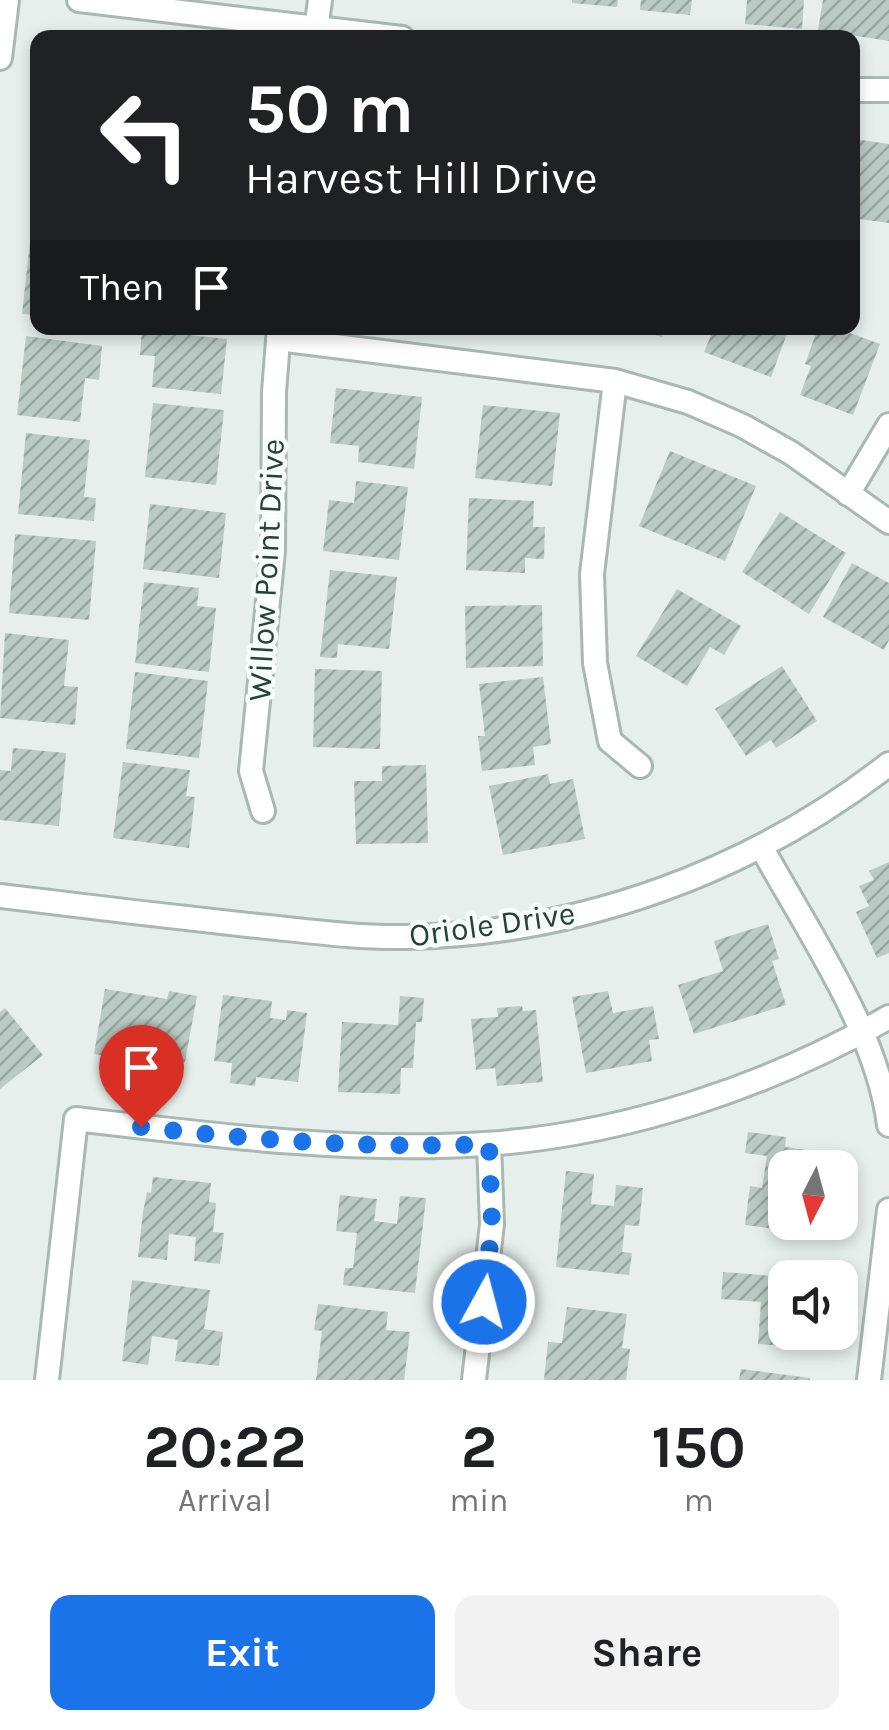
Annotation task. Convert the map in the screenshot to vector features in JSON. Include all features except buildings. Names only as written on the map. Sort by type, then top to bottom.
[{"type":"street","points":[[0,58],[7,0]]},
{"type":"street","points":[[79,0],[294,30]]},
{"type":"street","points":[[316,30],[320,0]]},
{"type":"street","points":[[860,90],[889,90]]},
{"type":"street","name":"Willow Point Drive","points":[[263,812],[252,770],[273,551],[274,392],[279,335]]},
{"type":"street","points":[[286,335],[615,381],[688,402],[743,426],[791,454],[889,522]]},
{"type":"street","points":[[615,381],[592,574],[594,663],[610,741],[640,766]]},
{"type":"street","points":[[848,494],[889,425]]},
{"type":"street","name":"Oriole Drive","points":[[0,896],[351,936],[459,934],[534,924],[647,896],[762,848],[842,800],[889,764]]},
{"type":"street","points":[[762,848],[864,1032],[886,1095],[889,1125]]},
{"type":"street","points":[[47,1380],[76,1119],[239,1138],[430,1146],[489,1144],[611,1125],[688,1104],[798,1064],[889,1017]]},
{"type":"street","points":[[474,1380],[492,1224],[489,1144]]},
{"type":"street","points":[[868,1380],[889,1210]]},
{"type":"route","points":[[141,1127],[239,1138],[430,1146],[489,1144],[492,1224],[484,1302]]}]
